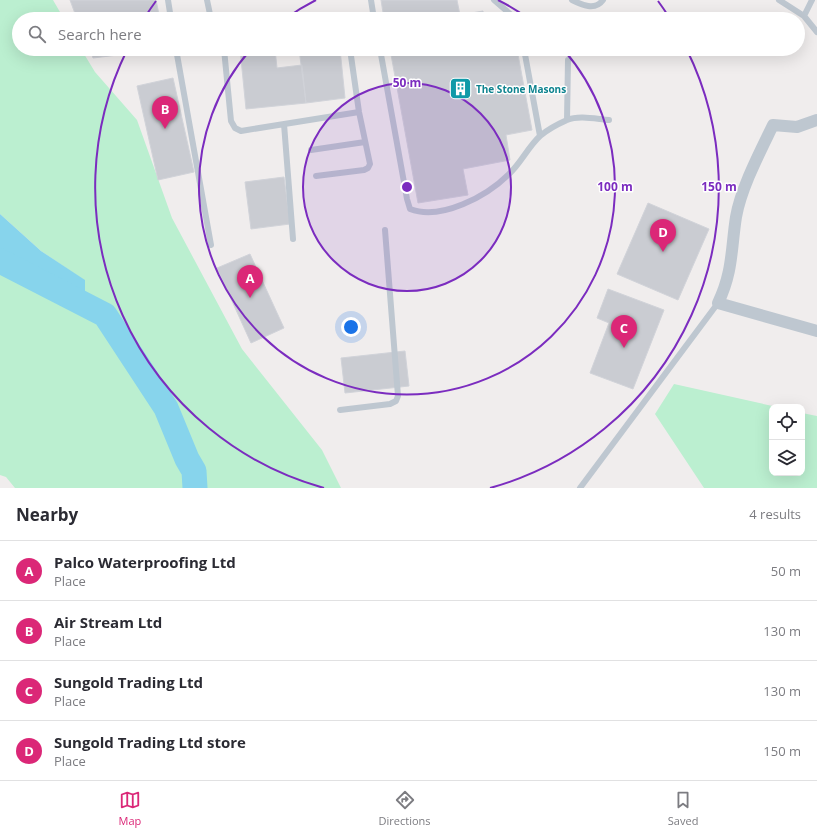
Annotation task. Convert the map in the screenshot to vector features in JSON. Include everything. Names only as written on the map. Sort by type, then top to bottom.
[{"type":"street","points":[[817,120],[797,126],[773,125],[749,178],[736,216],[733,252],[726,286],[718,303],[817,331]]},
{"type":"lane","points":[[168,0],[170,12]]},
{"type":"lane","points":[[207,0],[210,12]]},
{"type":"lane","points":[[371,0],[373,12]]},
{"type":"lane","points":[[494,0],[508,12]]},
{"type":"lane","points":[[572,0],[586,6],[601,4],[604,0]]},
{"type":"lane","points":[[779,0],[798,12]]},
{"type":"lane","points":[[805,14],[812,0]]},
{"type":"lane","points":[[805,17],[817,32]]},
{"type":"lane","points":[[177,56],[211,245]]},
{"type":"lane","points":[[225,56],[231,122],[235,128],[240,131],[359,112]]},
{"type":"lane","points":[[316,176],[368,168],[370,164],[359,112],[351,56]]},
{"type":"lane","points":[[381,56],[410,209],[420,213],[447,209],[475,200],[509,174],[540,136],[567,120],[577,118],[609,120]]},
{"type":"lane","points":[[525,56],[540,136]]},
{"type":"lane","points":[[567,120],[568,60]]},
{"type":"lane","points":[[284,124],[293,238]]},
{"type":"lane","points":[[311,150],[365,142]]},
{"type":"lane","points":[[340,410],[390,404],[396,401],[398,396],[384,230]]},
{"type":"lane","points":[[580,488],[718,303]]},
{"type":"green space","points":[[0,0],[53,0],[60,12],[12,12],[12,56],[85,56],[95,72],[137,120],[172,218],[242,349],[322,450],[341,488],[15,488],[6,477],[0,475],[0,255],[76,312],[84,280],[41,251],[0,214]]},
{"type":"green space","points":[[674,384],[769,405],[769,476],[805,476],[805,414],[817,416],[817,488],[704,488],[655,414]]},
{"type":"water","points":[[0,214],[41,251],[85,280],[85,303],[76,312],[0,255]]},
{"type":"building","points":[[70,0],[156,0],[159,12],[74,12]]},
{"type":"building","points":[[381,0],[457,0],[459,12],[383,12]]},
{"type":"building","points":[[92,56],[109,56],[93,58]]},
{"type":"building","points":[[241,56],[276,56],[277,68],[302,65],[306,103],[246,109]]},
{"type":"building","points":[[300,56],[341,56],[345,98],[306,103]]},
{"type":"building","name":"The Stone Masons","points":[[391,56],[518,56],[532,130],[506,135],[510,160],[463,169],[468,195],[418,203]]},
{"type":"building","points":[[173,78],[194,172],[158,180],[137,86]]},
{"type":"building","points":[[284,177],[290,224],[251,229],[245,182]]},
{"type":"building","points":[[648,203],[709,229],[678,300],[617,274]]},
{"type":"building","points":[[250,254],[284,328],[251,343],[217,268]]},
{"type":"building","points":[[608,289],[664,310],[633,389],[590,373],[609,323],[597,318]]},
{"type":"building","points":[[405,351],[409,386],[345,393],[341,358]]},
{"type":"waterway","points":[[0,261],[105,315],[166,408],[187,459],[194,471],[195,488]]},
{"type":"place","name":"The Stone Masons","points":[[461,89]]},
{"type":"place","name":"Air Stream Ltd","points":[[165,129]]},
{"type":"place","name":"Sungold Trading Ltd store","points":[[663,252]]},
{"type":"place","name":"Palco Waterproofing Ltd","points":[[250,298]]},
{"type":"place","name":"Sungold Trading Ltd","points":[[624,348]]}]
